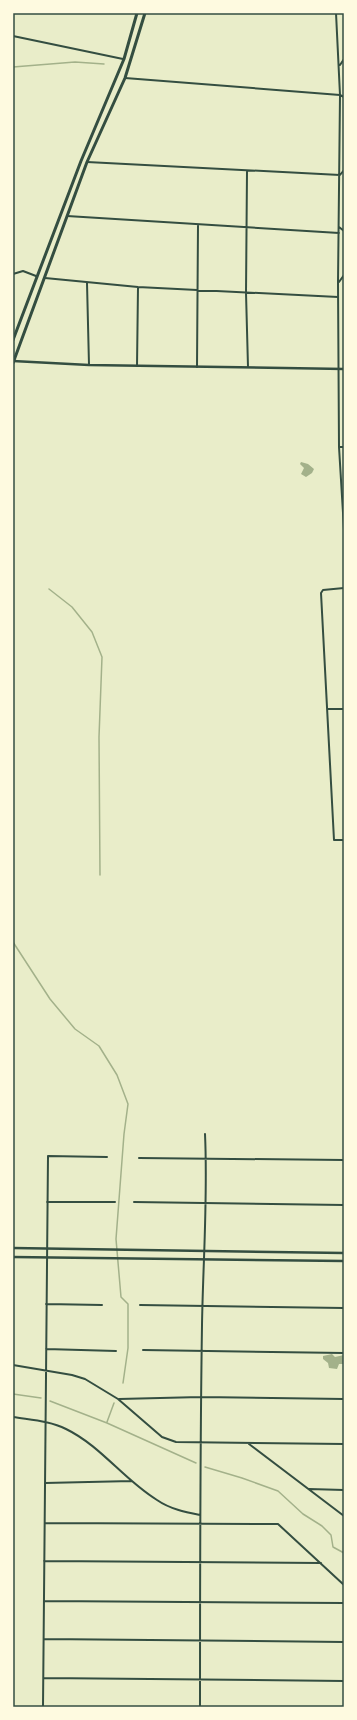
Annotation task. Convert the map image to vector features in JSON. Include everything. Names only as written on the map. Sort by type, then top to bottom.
[{"type":"main road","points":[[13,340],[36,276],[81,161],[124,59],[137,13]]},
{"type":"main road","points":[[13,362],[87,162],[125,78],[145,13]]},
{"type":"main road","points":[[36,276],[45,278]]},
{"type":"street","points":[[336,13],[340,95],[338,282],[339,447],[344,529]]},
{"type":"street","points":[[13,36],[124,59]]},
{"type":"street","points":[[339,66],[344,59]]},
{"type":"street","points":[[125,78],[340,95],[344,97]]},
{"type":"street","points":[[87,162],[247,172],[340,175]]},
{"type":"street","points":[[340,175],[344,170]]},
{"type":"street","points":[[247,172],[246,293],[248,367]]},
{"type":"street","points":[[66,216],[339,233]]},
{"type":"street","points":[[197,366],[198,225]]},
{"type":"street","points":[[339,227],[344,231]]},
{"type":"street","points":[[13,274],[23,271],[36,276]]},
{"type":"street","points":[[338,282],[344,275]]},
{"type":"street","points":[[45,278],[138,287],[338,297]]},
{"type":"street","points":[[87,283],[89,365]]},
{"type":"street","points":[[137,366],[138,287]]},
{"type":"street","points":[[13,362],[89,365],[344,369]]},
{"type":"street","points":[[339,447],[344,447]]},
{"type":"street","points":[[344,588],[323,590],[321,593],[334,840],[344,840]]},
{"type":"street","points":[[327,709],[344,709]]},
{"type":"street","points":[[200,1707],[200,1443],[202,1306],[206,1204],[205,1134]]},
{"type":"street","points":[[43,1707],[48,1156],[107,1157]]},
{"type":"street","points":[[139,1158],[344,1160]]},
{"type":"street","points":[[47,1202],[115,1202]]},
{"type":"street","points":[[134,1202],[344,1205]]},
{"type":"street","points":[[13,1248],[344,1253]]},
{"type":"street","points":[[13,1257],[205,1258],[344,1261]]},
{"type":"street","points":[[46,1304],[102,1305]]},
{"type":"street","points":[[140,1305],[344,1308]]},
{"type":"street","points":[[46,1349],[116,1351]]},
{"type":"street","points":[[143,1350],[344,1353]]},
{"type":"street","points":[[13,1365],[72,1375],[85,1380],[118,1399],[162,1437],[176,1442],[344,1444]]},
{"type":"street","points":[[118,1399],[201,1397],[344,1399]]},
{"type":"street","points":[[13,1417],[46,1422],[66,1429],[88,1443],[132,1481],[157,1500],[175,1510],[200,1515]]},
{"type":"street","points":[[248,1444],[344,1516]]},
{"type":"street","points":[[45,1482],[132,1481]]},
{"type":"street","points":[[309,1489],[344,1490]]},
{"type":"street","points":[[45,1522],[278,1524],[322,1563],[344,1585]]},
{"type":"street","points":[[44,1561],[322,1563]]},
{"type":"street","points":[[44,1601],[344,1603]]},
{"type":"street","points":[[44,1639],[344,1642]]},
{"type":"street","points":[[44,1678],[344,1681]]},
{"type":"shaded area","points":[[301,462],[308,464],[314,469],[312,473],[306,477],[301,474],[304,468],[300,464]]},
{"type":"shaded area","points":[[332,1354],[335,1357],[344,1355],[344,1364],[339,1364],[337,1369],[329,1368],[328,1363],[323,1359],[323,1356]]},
{"type":"waterway","points":[[13,67],[75,62],[104,64]]},
{"type":"waterway","points":[[49,589],[72,607],[92,632],[102,657],[99,737],[100,875]]},
{"type":"waterway","points":[[13,942],[50,999],[75,1029],[99,1046],[117,1075],[128,1104],[124,1134],[116,1239],[121,1297],[128,1304],[128,1348],[123,1383]]},
{"type":"waterway","points":[[13,1394],[41,1398]]},
{"type":"waterway","points":[[50,1401],[107,1423],[196,1463]]},
{"type":"waterway","points":[[107,1422],[114,1403]]},
{"type":"waterway","points":[[205,1467],[278,1491],[303,1514],[322,1526],[331,1535],[333,1547],[344,1553]]}]
